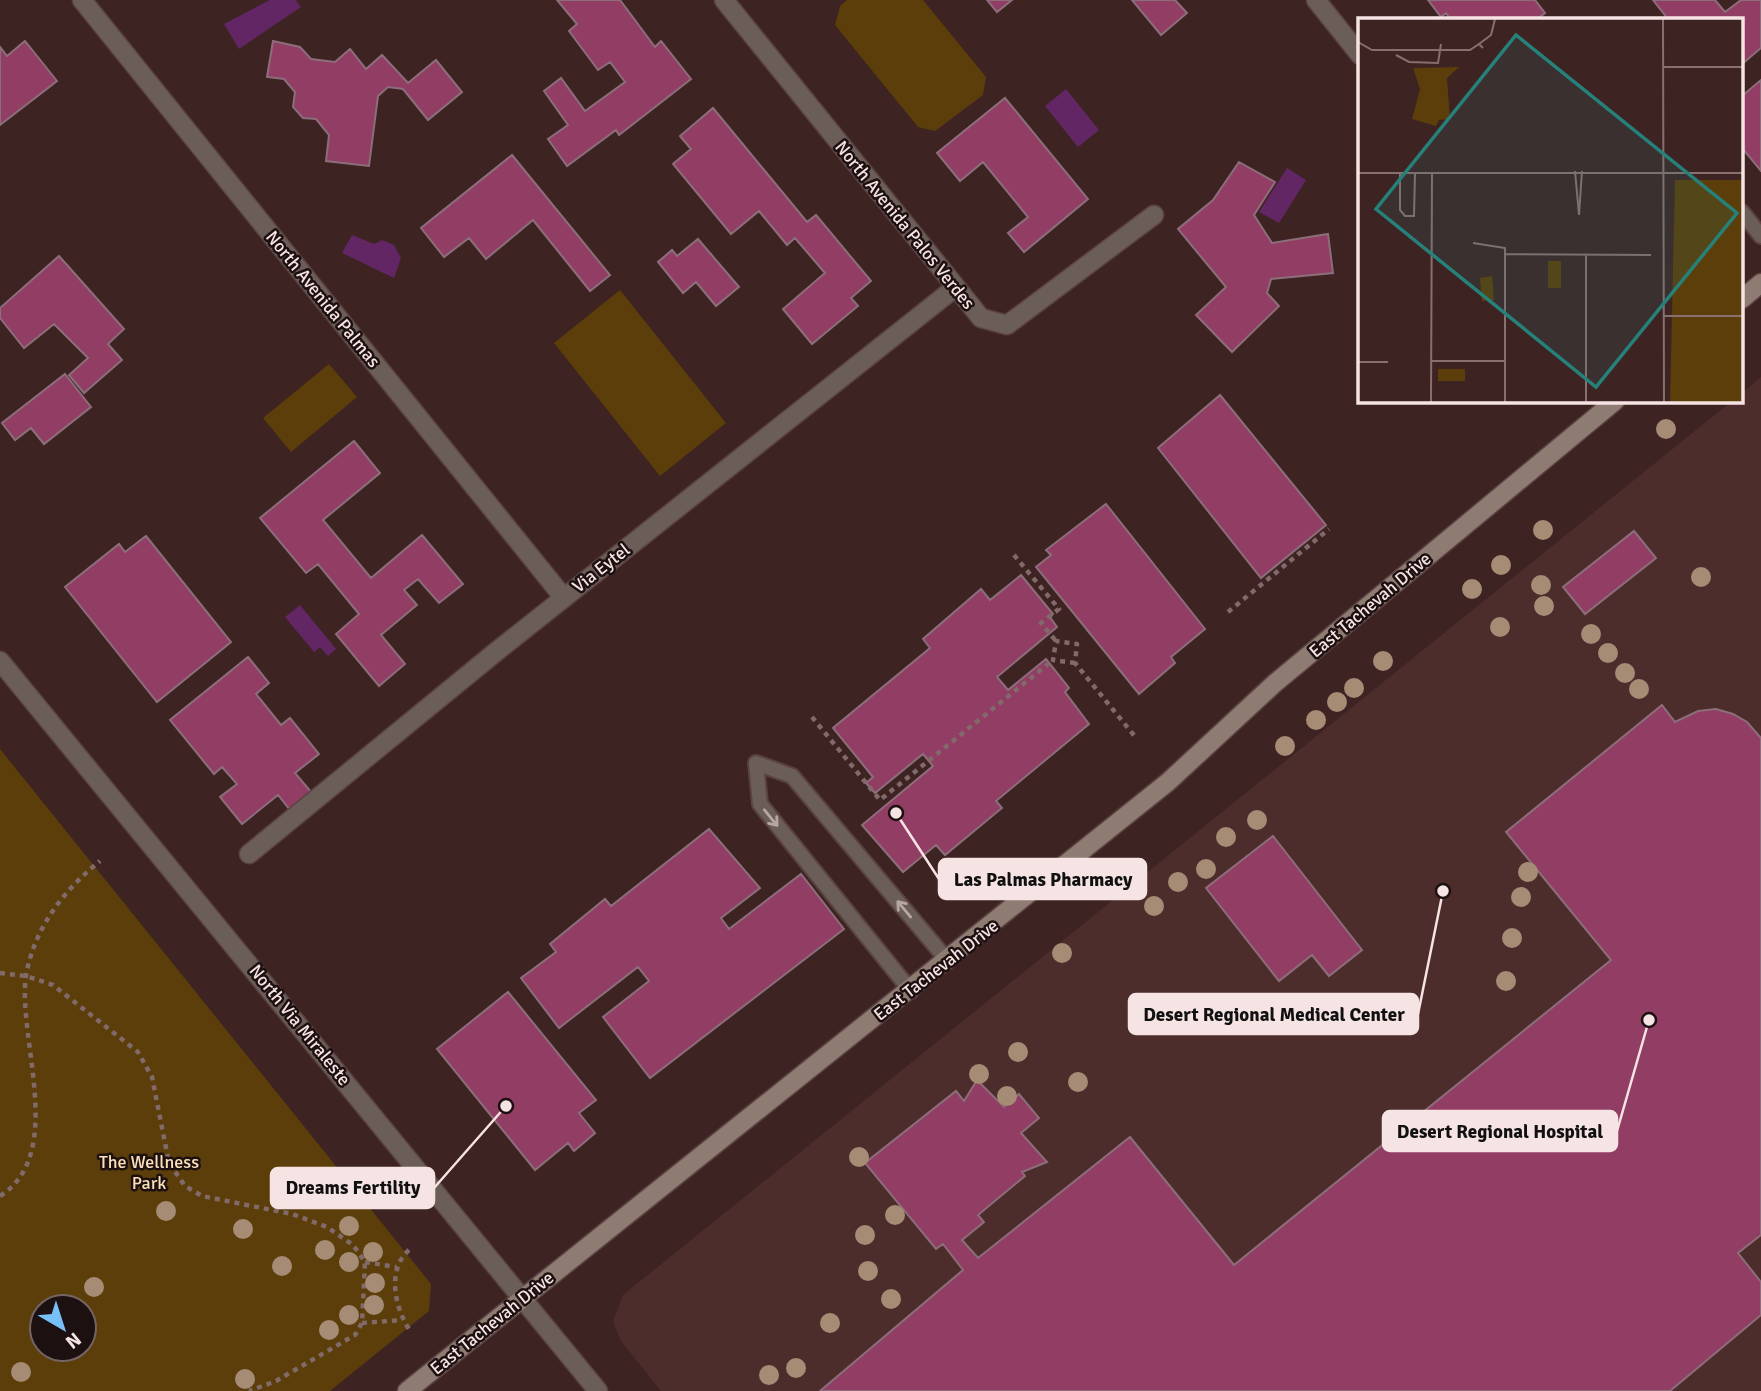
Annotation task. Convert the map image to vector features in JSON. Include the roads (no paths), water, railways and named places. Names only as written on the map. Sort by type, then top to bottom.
[{"type":"street","name":"North Avenida Palmas","points":[[82,0],[564,598]]},
{"type":"street","name":"North Avenida Palos Verdes","points":[[724,0],[981,318],[1007,325],[1154,215]]},
{"type":"street","points":[[1316,0],[1358,52]]},
{"type":"street","points":[[1744,297],[1761,283]]},
{"type":"street","name":"Via Eytel","points":[[249,854],[564,598],[956,287]]},
{"type":"street","name":"East Tachevah Drive","points":[[407,1391],[948,961],[1168,782],[1275,683],[1614,402]]},
{"type":"street","name":"North Via Miraleste","points":[[0,661],[598,1391]]},
{"type":"lane","points":[[1744,215],[1761,236]]},
{"type":"lane","points":[[911,990],[760,804],[756,763],[792,776],[948,961]]},
{"type":"place","name":"Las Palmas Pharmacy","points":[[896,813]]},
{"type":"place","name":"Desert Regional Medical Center","points":[[1443,891]]},
{"type":"place","name":"Desert Regional Hospital","points":[[1649,1020]]},
{"type":"place","name":"Dreams Fertility","points":[[506,1106]]},
{"type":"park label","name":"The Wellness Park","points":[[149,1172]]}]
